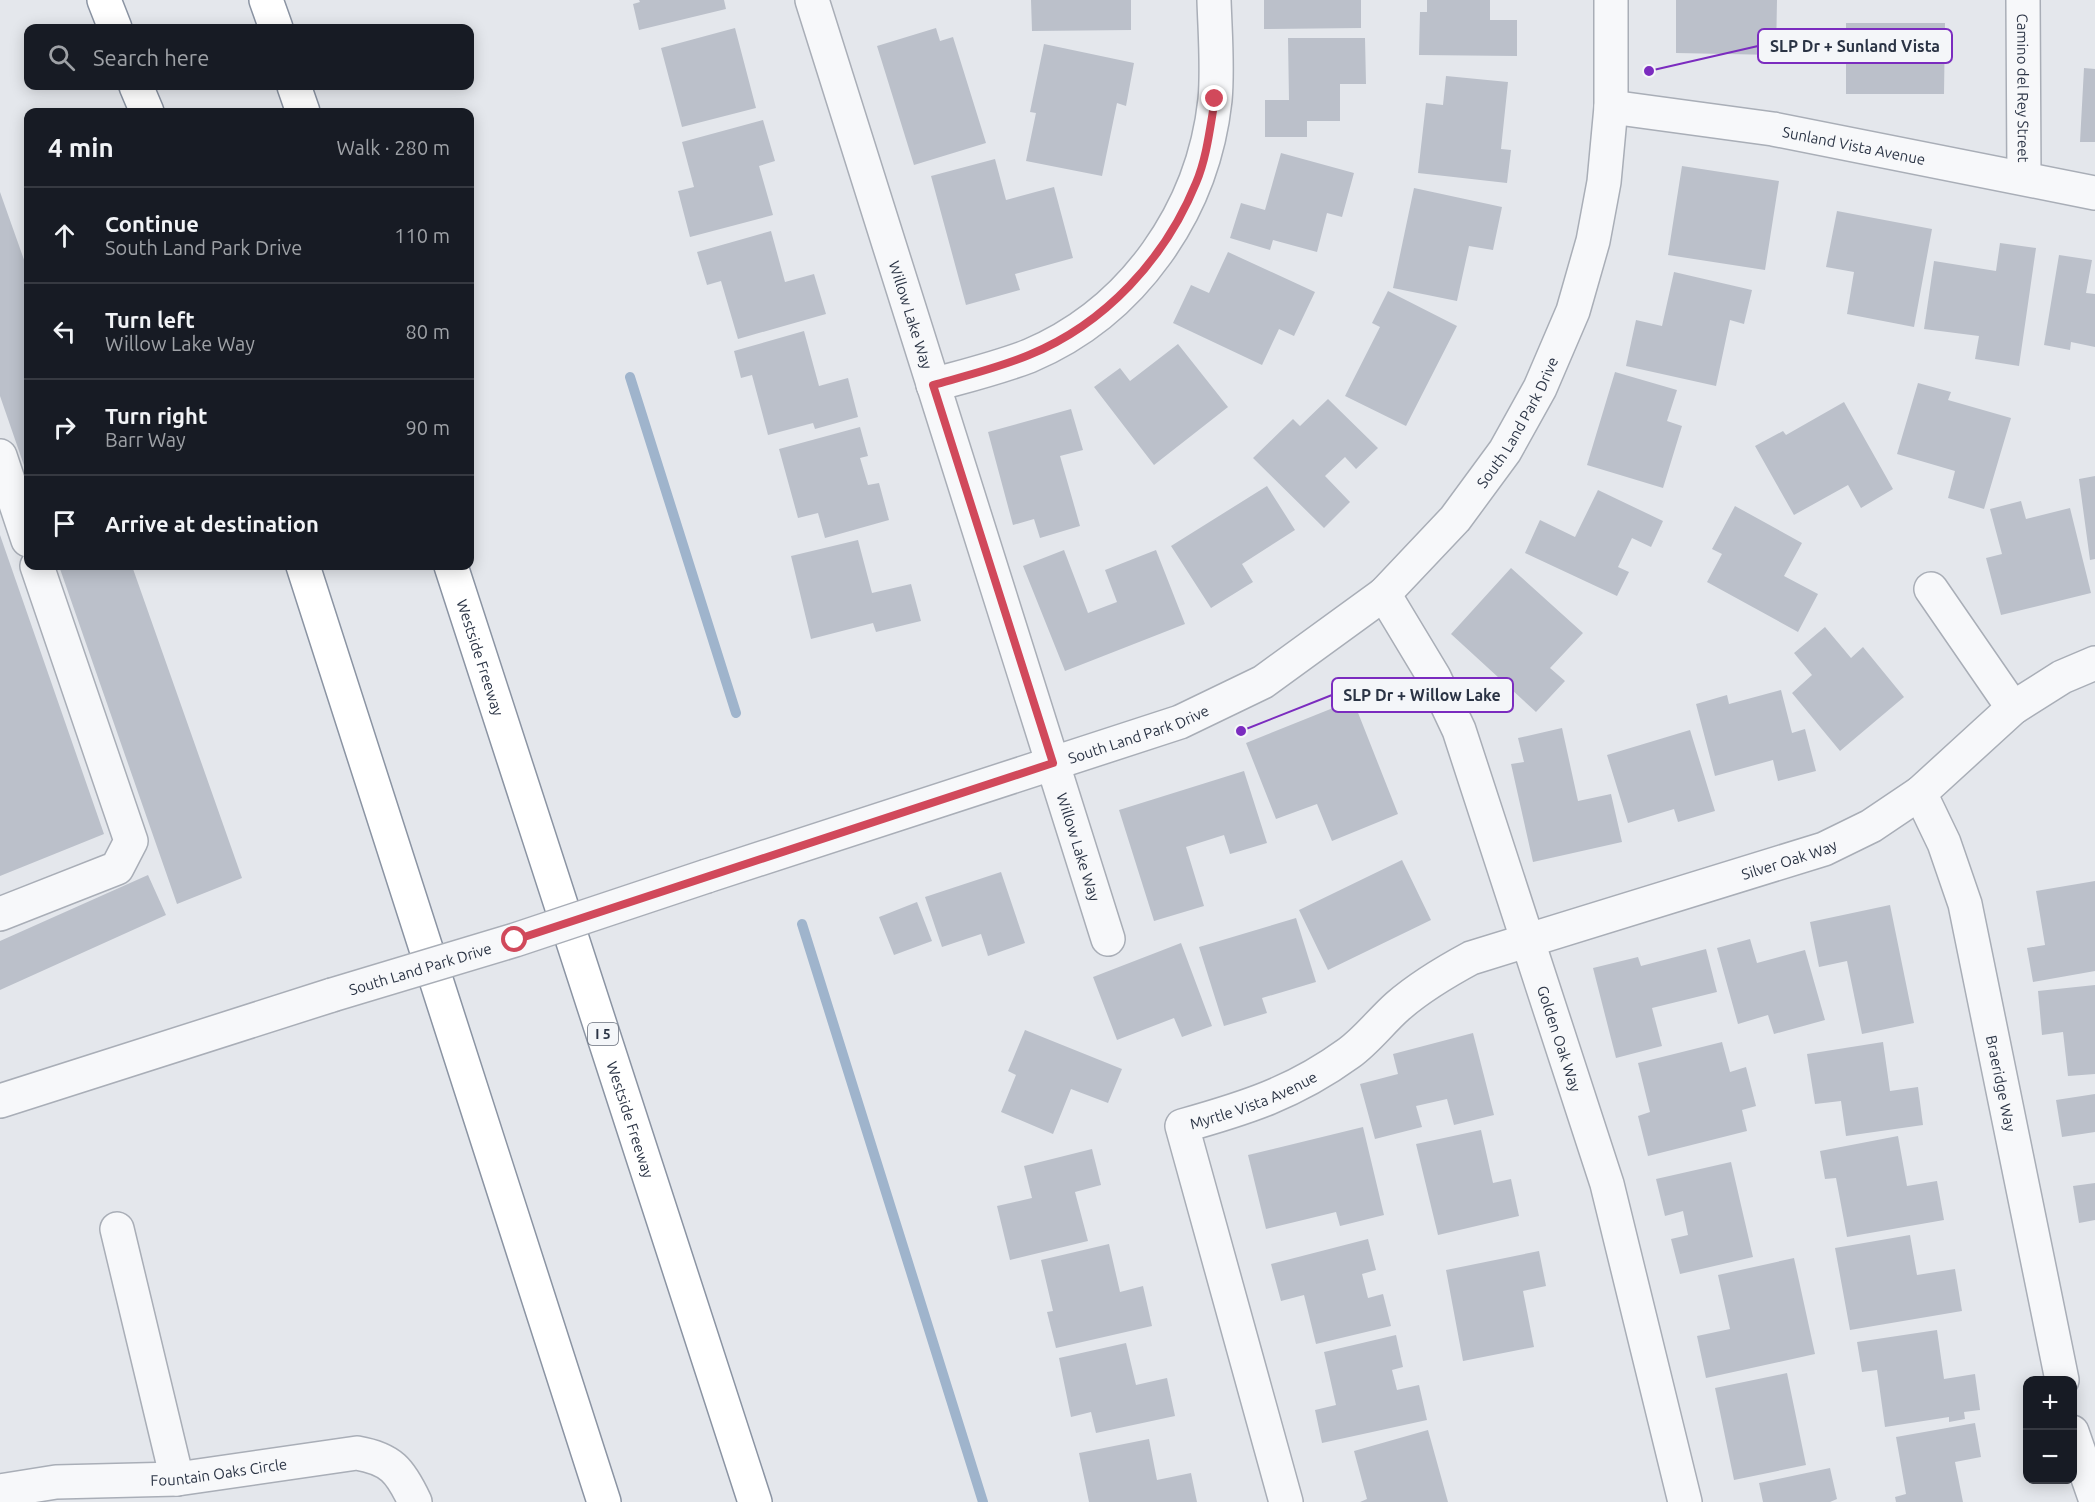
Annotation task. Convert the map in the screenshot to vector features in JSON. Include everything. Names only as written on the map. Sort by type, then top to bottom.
[{"type":"highway","points":[[104,0],[113,24]]},
{"type":"highway","points":[[122,0],[130,24]]},
{"type":"highway","points":[[266,0],[275,24]]},
{"type":"highway","points":[[291,0],[296,24]]},
{"type":"highway","points":[[138,90],[145,108]]},
{"type":"highway","points":[[150,90],[157,108]]},
{"type":"highway","points":[[295,90],[302,108]]},
{"type":"highway","points":[[311,90],[315,108]]},
{"type":"highway","points":[[304,570],[604,1502]]},
{"type":"highway","name":"Westside Freeway","points":[[452,570],[754,1502]]},
{"type":"street","name":"Willow Lake Way","points":[[812,0],[1108,939]]},
{"type":"street","points":[[933,385],[1030,355],[1077,330],[1119,297],[1154,257],[1178,221],[1196,182],[1206,152],[1215,99],[1215,0]]},
{"type":"street","name":"South Land Park Drive","points":[[0,1101],[332,995],[515,940],[1180,722],[1263,682],[1384,594],[1455,519],[1505,451],[1540,388],[1573,311],[1593,241],[1605,182],[1611,107],[1611,0]]},
{"type":"street","name":"Camino del Rey Street","points":[[2023,0],[2024,178]]},
{"type":"street","name":"Sunland Vista Avenue","points":[[1611,107],[1709,118],[1773,129],[2095,192]]},
{"type":"street","points":[[0,456],[24,528]]},
{"type":"street","points":[[0,914],[117,868],[131,841],[38,570]]},
{"type":"street","points":[[1931,589],[2013,708]]},
{"type":"street","name":"Golden Oak Way","points":[[1384,594],[1434,677],[1459,730],[1610,1195],[1685,1502]]},
{"type":"street","name":"Silver Oak Way","points":[[1528,939],[1824,849],[1871,826],[1920,793],[2013,708],[2062,677],[2095,663]]},
{"type":"street","name":"Braeridge Way","points":[[1920,793],[1944,843],[1965,904],[2061,1376]]},
{"type":"street","name":"Myrtle Vista Avenue","points":[[1286,1502],[1182,1126],[1258,1104],[1304,1083],[1351,1052],[1399,1006],[1436,976],[1471,958],[1528,939]]},
{"type":"street","points":[[117,1229],[177,1479]]},
{"type":"street","points":[[2077,1444],[2095,1498]]},
{"type":"street","name":"Fountain Oaks Circle","points":[[0,1491],[56,1482],[177,1479],[357,1453],[380,1457],[392,1466],[408,1487],[415,1502]]},
{"type":"building","points":[[639,0],[724,0],[726,9],[639,30],[633,4],[640,2]]},
{"type":"building","points":[[1031,0],[1131,0],[1131,30],[1032,31]]},
{"type":"building","points":[[1264,0],[1361,0],[1361,28],[1264,29]]},
{"type":"building","points":[[1427,0],[1490,0],[1490,20],[1517,20],[1517,56],[1419,55],[1420,12],[1427,12]]},
{"type":"building","points":[[1676,0],[1777,0],[1776,55],[1676,53]]},
{"type":"building","points":[[1846,23],[1945,23],[1944,94],[1846,94]]},
{"type":"building","points":[[735,28],[756,108],[682,127],[661,48]]},
{"type":"building","points":[[936,28],[940,41],[953,37],[986,143],[914,165],[877,46]]},
{"type":"building","points":[[1288,38],[1365,38],[1366,84],[1340,84],[1340,121],[1307,121],[1307,137],[1265,137],[1265,100],[1289,100]]},
{"type":"building","points":[[1044,44],[1134,63],[1126,106],[1117,103],[1102,176],[1026,161],[1036,113],[1030,112]]},
{"type":"building","points":[[2084,68],[2095,69],[2095,142],[2080,142]]},
{"type":"building","points":[[1446,76],[1508,82],[1501,149],[1511,150],[1507,183],[1418,173],[1426,103],[1443,105]]},
{"type":"building","points":[[763,120],[775,161],[759,166],[773,215],[690,237],[678,191],[694,187],[682,142]]},
{"type":"building","points":[[1281,153],[1354,173],[1342,217],[1327,213],[1317,252],[1273,240],[1270,250],[1230,238],[1241,203],[1265,210]]},
{"type":"building","points":[[995,159],[1006,200],[1054,187],[1073,258],[1015,274],[1020,290],[966,305],[931,176]]},
{"type":"building","points":[[1682,166],[1779,181],[1765,270],[1668,255]]},
{"type":"building","points":[[1414,188],[1502,207],[1493,250],[1469,246],[1457,301],[1393,288]]},
{"type":"building","points":[[0,192],[24,260],[24,465],[0,396]]},
{"type":"building","points":[[1837,211],[1932,229],[1914,327],[1847,314],[1854,272],[1826,267]]},
{"type":"building","points":[[771,231],[785,282],[814,274],[826,314],[738,339],[721,281],[707,285],[697,252]]},
{"type":"building","points":[[2000,243],[2036,248],[2019,366],[1975,359],[1979,336],[1924,329],[1934,261],[1996,271]]},
{"type":"building","points":[[1228,252],[1315,292],[1294,336],[1279,329],[1262,365],[1173,323],[1191,285],[1209,293]]},
{"type":"building","points":[[2059,255],[2092,260],[2086,293],[2095,294],[2095,347],[2071,342],[2070,350],[2044,345]]},
{"type":"building","points":[[1674,272],[1752,290],[1744,324],[1730,320],[1716,386],[1626,366],[1636,320],[1662,326]]},
{"type":"building","points":[[1388,291],[1457,326],[1406,426],[1345,396],[1380,327],[1372,323]]},
{"type":"building","points":[[804,331],[819,386],[848,378],[858,417],[815,429],[813,423],[768,435],[752,375],[741,378],[734,351]]},
{"type":"building","points":[[1178,344],[1228,407],[1154,465],[1094,387],[1120,368],[1130,381]]},
{"type":"building","points":[[1615,372],[1677,390],[1667,421],[1682,426],[1663,488],[1587,465]]},
{"type":"building","points":[[1918,383],[1951,392],[1948,400],[2011,418],[1984,509],[1948,498],[1955,471],[1897,454]]},
{"type":"building","points":[[1328,399],[1378,448],[1356,469],[1345,457],[1325,476],[1350,502],[1324,528],[1253,458],[1293,419],[1300,426]]},
{"type":"building","points":[[1844,402],[1893,489],[1861,508],[1848,485],[1794,515],[1755,446],[1783,431],[1786,435]]},
{"type":"building","points":[[1071,409],[1083,450],[1060,456],[1080,526],[1040,538],[1034,519],[1013,525],[988,432]]},
{"type":"building","points":[[860,427],[868,456],[860,458],[868,485],[879,483],[889,520],[825,538],[818,513],[798,518],[779,449]]},
{"type":"building","points":[[2095,476],[2095,559],[2090,560],[2079,479]]},
{"type":"building","points":[[1267,486],[1295,530],[1242,564],[1253,582],[1211,608],[1171,546]]},
{"type":"building","points":[[1598,490],[1663,521],[1651,547],[1632,538],[1618,567],[1629,572],[1617,596],[1525,553],[1540,520],[1575,537]]},
{"type":"building","points":[[2021,501],[2026,519],[2070,508],[2091,593],[2001,615],[1986,558],[2002,554],[1990,509]]},
{"type":"building","points":[[1735,506],[1802,543],[1784,576],[1818,594],[1798,632],[1707,582],[1722,554],[1712,549]]},
{"type":"building","points":[[0,535],[104,834],[0,876]]},
{"type":"building","points":[[858,540],[872,593],[911,584],[921,621],[876,632],[873,623],[811,639],[791,556]]},
{"type":"building","points":[[1064,550],[1088,613],[1117,602],[1105,570],[1156,550],[1185,624],[1065,671],[1023,566]]},
{"type":"building","points":[[1511,568],[1583,633],[1550,668],[1565,681],[1536,712],[1451,634]]},
{"type":"building","points":[[60,570],[133,570],[242,878],[177,904]]},
{"type":"building","points":[[1825,627],[1851,658],[1863,647],[1904,697],[1840,751],[1792,693],[1812,675],[1794,653]]},
{"type":"building","points":[[1781,690],[1792,733],[1805,729],[1816,771],[1778,781],[1773,760],[1715,776],[1696,704],[1727,695],[1729,704]]},
{"type":"building","points":[[1353,700],[1398,814],[1332,841],[1317,804],[1276,819],[1246,743]]},
{"type":"building","points":[[1562,728],[1578,801],[1611,794],[1622,842],[1533,862],[1511,764],[1524,762],[1518,738]]},
{"type":"building","points":[[1690,730],[1715,811],[1678,822],[1674,809],[1628,823],[1607,755]]},
{"type":"building","points":[[1244,771],[1267,843],[1230,854],[1224,835],[1186,847],[1204,906],[1154,921],[1119,810]]},
{"type":"building","points":[[1402,860],[1431,920],[1328,970],[1299,910]]},
{"type":"building","points":[[1001,872],[1025,943],[988,956],[981,934],[942,947],[925,897]]},
{"type":"building","points":[[148,875],[166,915],[0,990],[0,941]]},
{"type":"building","points":[[2095,881],[2095,971],[2033,982],[2027,948],[2045,945],[2036,891]]},
{"type":"building","points":[[917,902],[932,941],[894,955],[879,917]]},
{"type":"building","points":[[1890,905],[1914,1023],[1862,1034],[1847,961],[1819,967],[1810,922]]},
{"type":"building","points":[[1296,918],[1316,982],[1262,998],[1267,1013],[1224,1026],[1199,947]]},
{"type":"building","points":[[1750,939],[1757,963],[1805,950],[1825,1020],[1774,1034],[1768,1015],[1738,1024],[1717,948]]},
{"type":"building","points":[[1181,943],[1212,1026],[1182,1037],[1174,1018],[1117,1040],[1093,977]]},
{"type":"building","points":[[1706,949],[1717,992],[1652,1008],[1662,1046],[1616,1058],[1593,968],[1638,957],[1641,966]]},
{"type":"building","points":[[2095,985],[2095,1074],[2068,1076],[2063,1032],[2042,1035],[2038,991]]},
{"type":"building","points":[[1025,1030],[1122,1069],[1108,1103],[1071,1089],[1053,1134],[1001,1112],[1016,1075],[1008,1071]]},
{"type":"building","points":[[1473,1033],[1494,1115],[1454,1125],[1447,1099],[1416,1106],[1422,1127],[1375,1139],[1360,1084],[1398,1074],[1393,1054]]},
{"type":"building","points":[[1722,1042],[1730,1072],[1746,1067],[1756,1106],[1742,1110],[1747,1131],[1648,1156],[1638,1116],[1650,1112],[1638,1063]]},
{"type":"building","points":[[1883,1042],[1890,1091],[1918,1087],[1923,1125],[1846,1136],[1841,1101],[1815,1104],[1807,1054]]},
{"type":"building","points":[[2095,1094],[2095,1132],[2062,1137],[2056,1100]]},
{"type":"building","points":[[1363,1127],[1384,1215],[1340,1226],[1336,1212],[1266,1229],[1248,1155]]},
{"type":"building","points":[[1481,1130],[1493,1183],[1511,1179],[1519,1216],[1438,1235],[1416,1144]]},
{"type":"building","points":[[1898,1136],[1907,1186],[1937,1181],[1944,1220],[1847,1237],[1836,1178],[1825,1179],[1820,1151]]},
{"type":"building","points":[[1092,1149],[1101,1185],[1075,1192],[1088,1241],[1010,1260],[997,1206],[1032,1198],[1024,1166]]},
{"type":"building","points":[[1731,1162],[1753,1257],[1680,1274],[1671,1239],[1688,1235],[1683,1211],[1665,1216],[1656,1179]]},
{"type":"building","points":[[2095,1183],[2095,1220],[2079,1223],[2073,1186]]},
{"type":"building","points":[[1910,1235],[1917,1275],[1955,1269],[1962,1311],[1850,1330],[1835,1248]]},
{"type":"building","points":[[1368,1239],[1376,1270],[1362,1274],[1368,1298],[1383,1294],[1391,1326],[1316,1344],[1304,1295],[1281,1301],[1271,1264]]},
{"type":"building","points":[[1109,1244],[1120,1292],[1143,1286],[1152,1326],[1056,1348],[1047,1312],[1053,1311],[1041,1260]]},
{"type":"building","points":[[1539,1251],[1546,1286],[1523,1291],[1534,1347],[1463,1361],[1446,1270]]},
{"type":"building","points":[[1794,1258],[1815,1354],[1706,1378],[1697,1336],[1730,1329],[1718,1275]]},
{"type":"building","points":[[1937,1330],[1944,1379],[1975,1374],[1980,1410],[1964,1412],[1965,1419],[1949,1422],[1949,1417],[1885,1427],[1877,1370],[1862,1372],[1857,1342]]},
{"type":"building","points":[[1396,1335],[1403,1367],[1392,1370],[1397,1390],[1419,1385],[1427,1420],[1322,1443],[1315,1410],[1336,1405],[1324,1352]]},
{"type":"building","points":[[1126,1343],[1136,1385],[1167,1378],[1175,1416],[1096,1433],[1091,1412],[1071,1417],[1059,1358]]},
{"type":"building","points":[[1787,1373],[1806,1465],[1734,1480],[1715,1388]]},
{"type":"building","points":[[1975,1423],[1981,1457],[1955,1462],[1963,1502],[1896,1502],[1895,1497],[1906,1494],[1896,1437]]},
{"type":"building","points":[[1428,1430],[1448,1502],[1360,1502],[1367,1499],[1354,1451]]},
{"type":"building","points":[[1149,1439],[1157,1480],[1191,1473],[1197,1502],[1089,1502],[1079,1453]]},
{"type":"building","points":[[1830,1468],[1837,1499],[1830,1502],[1763,1502],[1759,1483]]},
{"type":"waterway","points":[[630,377],[736,713]]},
{"type":"waterway","points":[[802,924],[983,1502]]},
{"type":"place","name":"SLP Dr + Sunland Vista","points":[[1649,71]]},
{"type":"place","name":"SLP Dr + Willow Lake","points":[[1241,731]]},
{"type":"route","points":[[515,940],[1053,763],[933,385],[1030,355],[1077,330],[1119,297],[1154,257],[1178,221],[1196,182],[1206,152],[1215,99]]}]
